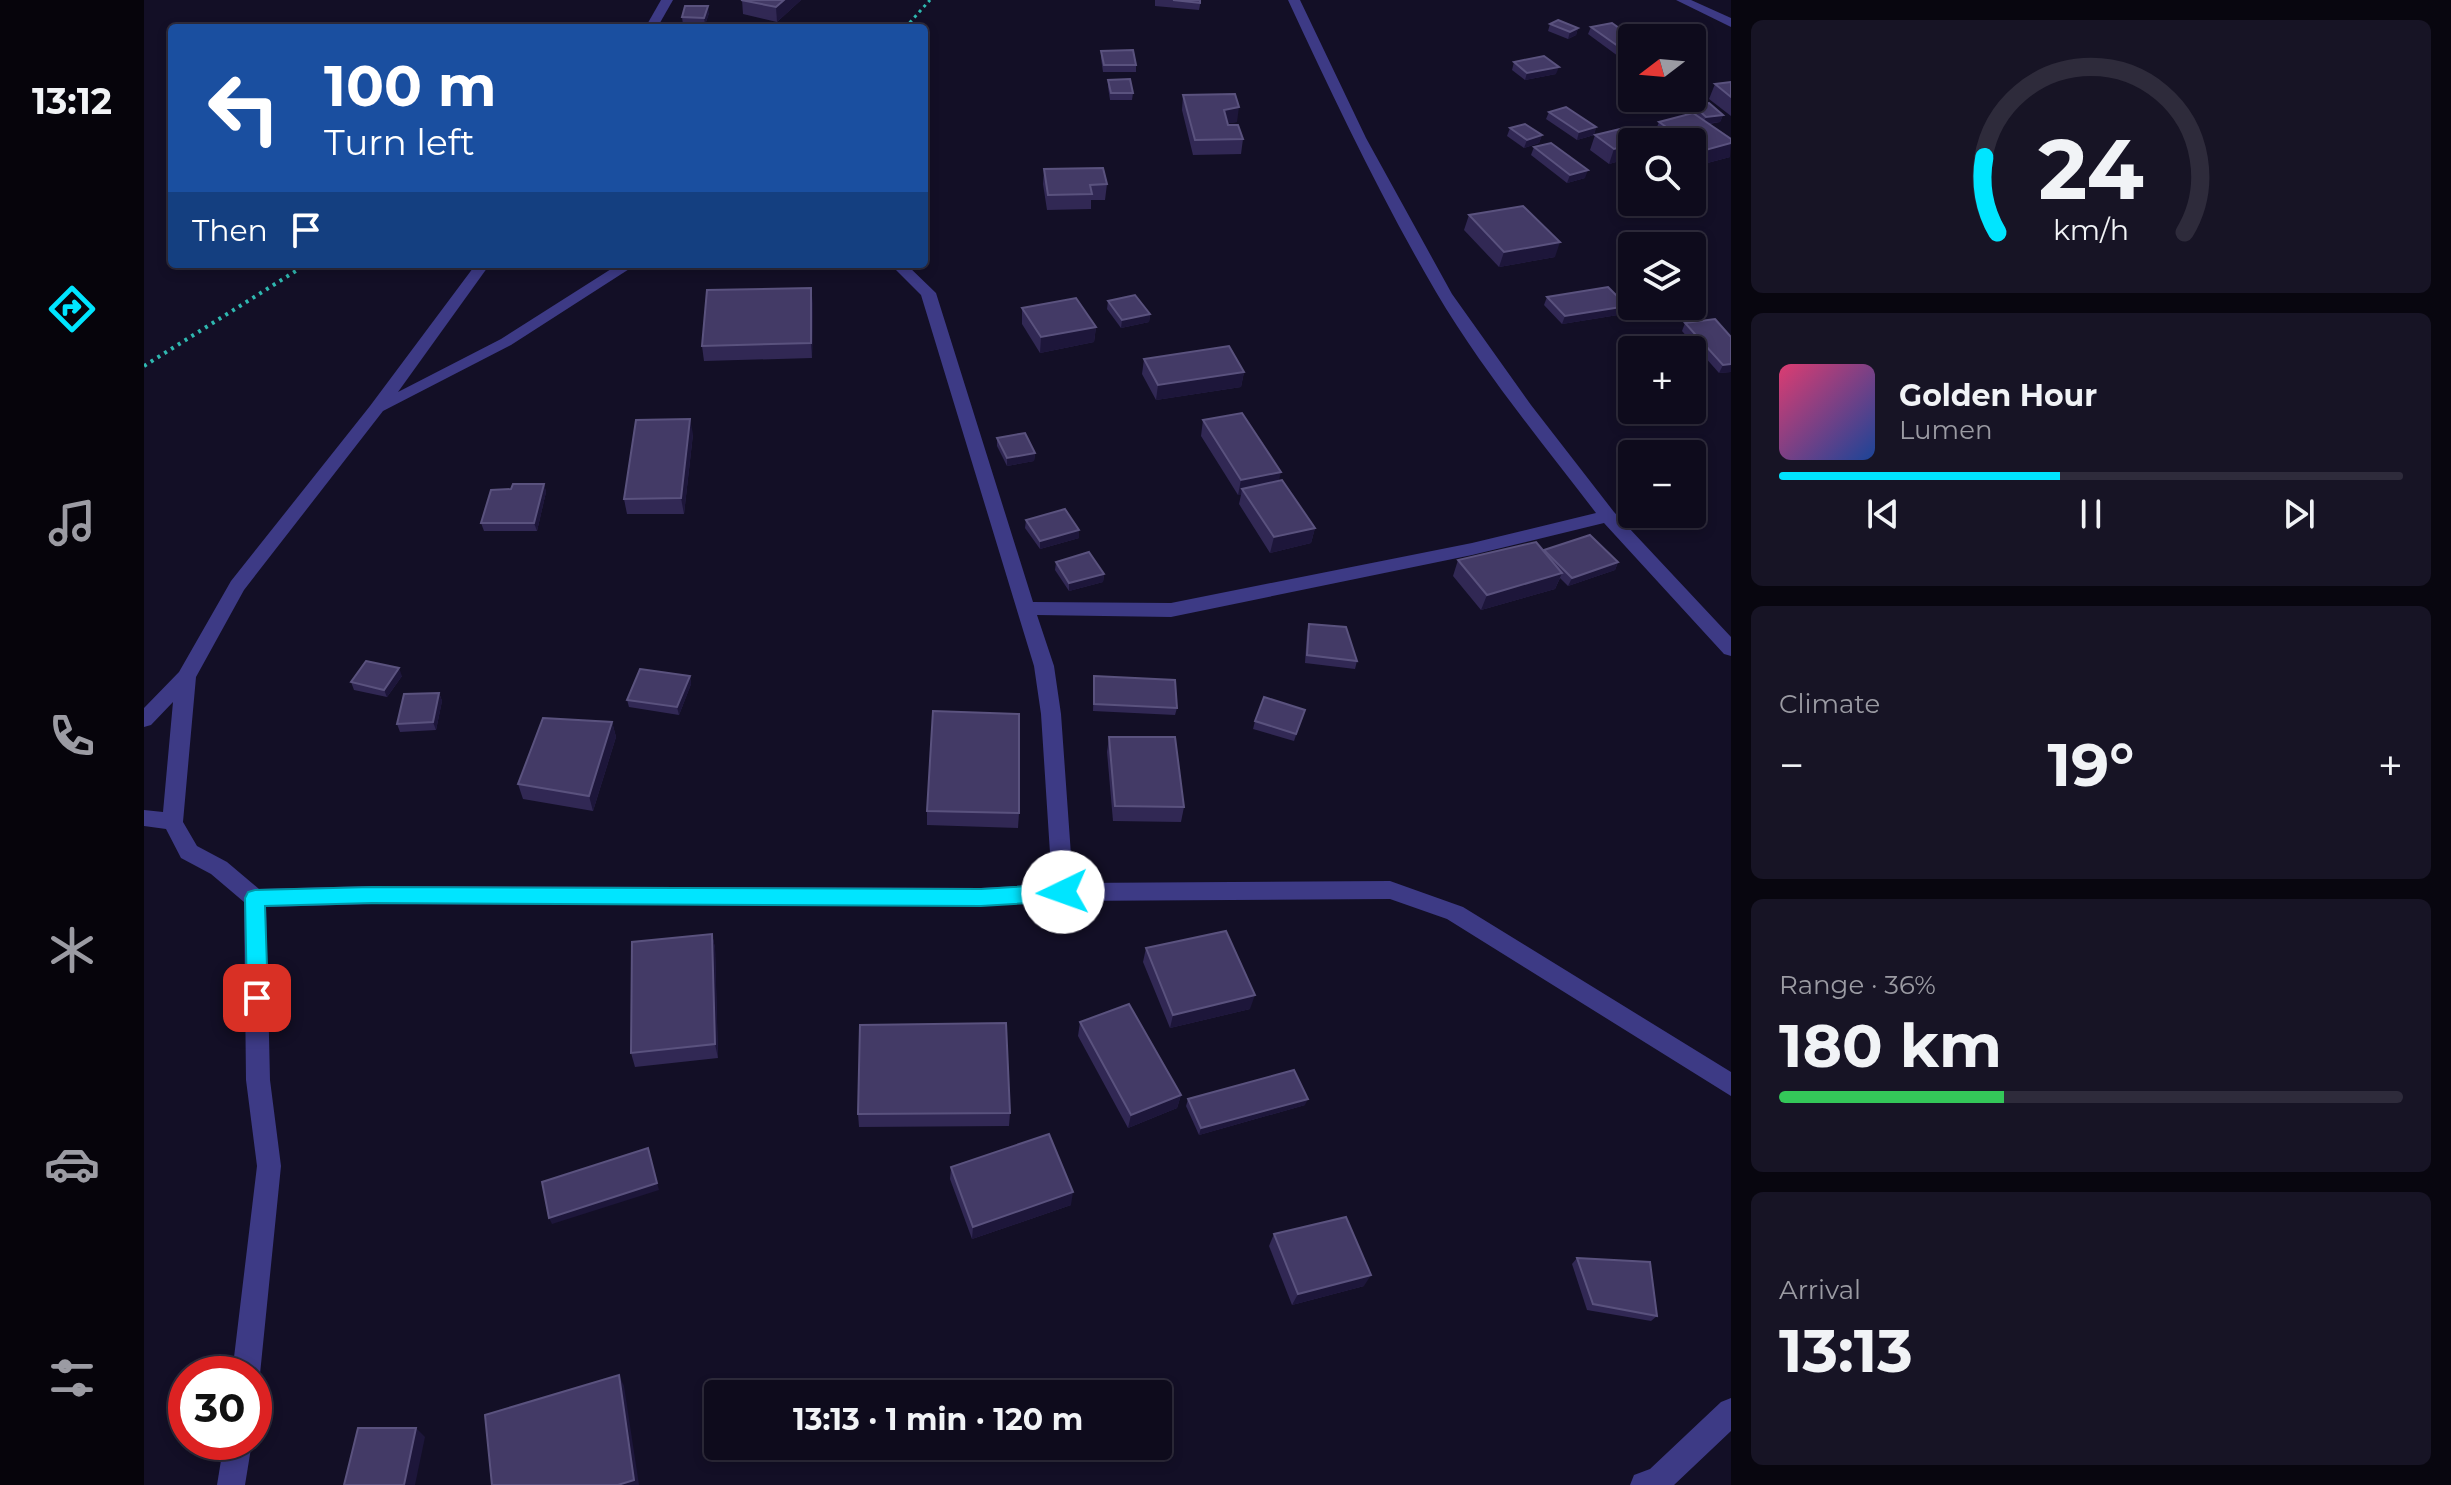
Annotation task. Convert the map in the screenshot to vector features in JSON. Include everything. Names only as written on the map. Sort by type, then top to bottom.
[{"type":"street","points":[[653,24],[667,0]]},
{"type":"street","points":[[1294,0],[1359,138],[1445,294],[1525,409],[1608,516],[1731,649]]},
{"type":"street","points":[[1682,0],[1731,23]]},
{"type":"street","points":[[144,720],[186,677],[237,586],[376,410],[480,268]]},
{"type":"street","points":[[376,410],[502,344],[561,307],[589,285],[622,268]]},
{"type":"street","points":[[901,268],[928,293],[1044,666],[1051,714],[1063,892]]},
{"type":"street","points":[[1028,608],[1171,610],[1472,549],[1608,516]]},
{"type":"street","points":[[186,677],[173,822],[189,852],[219,868],[255,898],[372,895],[981,897],[1063,892],[1390,890],[1455,913],[1731,1085]]},
{"type":"street","points":[[144,818],[173,822]]},
{"type":"street","points":[[248,1356],[269,1166],[258,1080],[255,898]]},
{"type":"street","points":[[1644,1485],[1659,1480],[1731,1412]]},
{"type":"street","points":[[231,1485],[235,1460]]},
{"type":"path","points":[[909,24],[930,0]]},
{"type":"path","points":[[144,366],[301,268]]},
{"type":"building","points":[[741,0],[784,0],[776,7]]},
{"type":"building","points":[[1173,0],[1200,0],[1200,3]]},
{"type":"building","points":[[685,6],[708,6],[704,18],[682,17]]},
{"type":"building","points":[[1558,20],[1578,28],[1570,32],[1550,24]]},
{"type":"building","points":[[1612,23],[1618,27],[1618,46],[1591,27]]},
{"type":"building","points":[[1133,50],[1136,65],[1104,65],[1101,51]]},
{"type":"building","points":[[1544,56],[1559,67],[1527,73],[1514,62]]},
{"type":"building","points":[[1130,79],[1133,93],[1111,93],[1108,80]]},
{"type":"building","points":[[1731,82],[1731,97],[1715,84]]},
{"type":"building","points":[[1235,94],[1239,107],[1224,110],[1228,125],[1238,125],[1243,139],[1195,140],[1183,95]]},
{"type":"building","points":[[1706,103],[1723,115],[1706,117],[1701,112],[1706,112]]},
{"type":"building","points":[[1566,107],[1596,127],[1579,132],[1549,112]]},
{"type":"building","points":[[1693,113],[1731,139],[1731,143],[1706,150],[1706,128],[1668,128],[1659,122]]},
{"type":"building","points":[[1525,124],[1542,135],[1527,140],[1510,128]]},
{"type":"building","points":[[1618,129],[1618,148],[1614,149],[1595,135]]},
{"type":"building","points":[[1551,143],[1588,170],[1570,175],[1534,147]]},
{"type":"building","points":[[1103,168],[1107,184],[1090,185],[1092,194],[1048,195],[1044,169]]},
{"type":"building","points":[[1523,206],[1560,242],[1504,252],[1469,215]]},
{"type":"building","points":[[1608,287],[1618,297],[1618,307],[1565,316],[1547,297]]},
{"type":"building","points":[[811,288],[811,343],[702,346],[707,290]]},
{"type":"building","points":[[1135,295],[1150,314],[1122,320],[1108,301]]},
{"type":"building","points":[[1076,298],[1096,327],[1041,337],[1022,308]]},
{"type":"building","points":[[1715,319],[1731,337],[1731,364],[1723,365],[1706,346],[1706,336],[1697,336],[1685,323]]},
{"type":"building","points":[[1229,346],[1244,372],[1158,385],[1144,359]]},
{"type":"building","points":[[1242,413],[1281,472],[1241,480],[1203,420]]},
{"type":"building","points":[[690,419],[681,498],[624,499],[636,420]]},
{"type":"building","points":[[1025,433],[1035,453],[1007,458],[997,438]]},
{"type":"building","points":[[1282,480],[1315,528],[1274,537],[1242,489]]},
{"type":"building","points":[[513,484],[544,484],[534,523],[481,523],[491,490],[511,489]]},
{"type":"building","points":[[1065,509],[1079,530],[1040,541],[1026,520]]},
{"type":"building","points":[[1590,535],[1618,562],[1572,578],[1544,550]]},
{"type":"building","points":[[1536,542],[1562,573],[1487,595],[1458,560]]},
{"type":"building","points":[[1089,552],[1104,574],[1069,583],[1056,562]]},
{"type":"building","points":[[1309,624],[1346,627],[1357,661],[1307,655]]},
{"type":"building","points":[[366,661],[399,668],[384,690],[351,682]]},
{"type":"building","points":[[640,669],[690,676],[677,707],[627,700]]},
{"type":"building","points":[[1094,676],[1175,680],[1177,708],[1094,704]]},
{"type":"building","points":[[439,693],[433,722],[397,724],[404,694]]},
{"type":"building","points":[[1264,697],[1305,710],[1296,734],[1255,721]]},
{"type":"building","points":[[933,711],[1019,714],[1019,813],[927,811]]},
{"type":"building","points":[[543,718],[612,722],[589,796],[518,784]]},
{"type":"building","points":[[1109,737],[1175,737],[1184,807],[1115,806]]},
{"type":"building","points":[[1226,931],[1255,995],[1173,1015],[1146,948]]},
{"type":"building","points":[[712,934],[715,1044],[631,1053],[632,942]]},
{"type":"building","points":[[1129,1004],[1181,1095],[1131,1115],[1080,1022]]},
{"type":"building","points":[[1006,1023],[1010,1113],[858,1114],[860,1025]]},
{"type":"building","points":[[1294,1070],[1308,1099],[1201,1128],[1188,1099]]},
{"type":"building","points":[[1049,1134],[1073,1192],[973,1227],[951,1167]]},
{"type":"building","points":[[648,1148],[657,1183],[549,1218],[542,1182]]},
{"type":"building","points":[[1346,1217],[1371,1275],[1298,1294],[1274,1234]]},
{"type":"building","points":[[1577,1258],[1650,1262],[1657,1316],[1593,1304]]},
{"type":"building","points":[[619,1375],[634,1480],[618,1485],[492,1485],[485,1415]]},
{"type":"building","points":[[358,1428],[416,1428],[404,1485],[344,1485]]},
{"type":"route","points":[[257,998],[255,898],[372,895],[981,897],[1063,892]]}]
